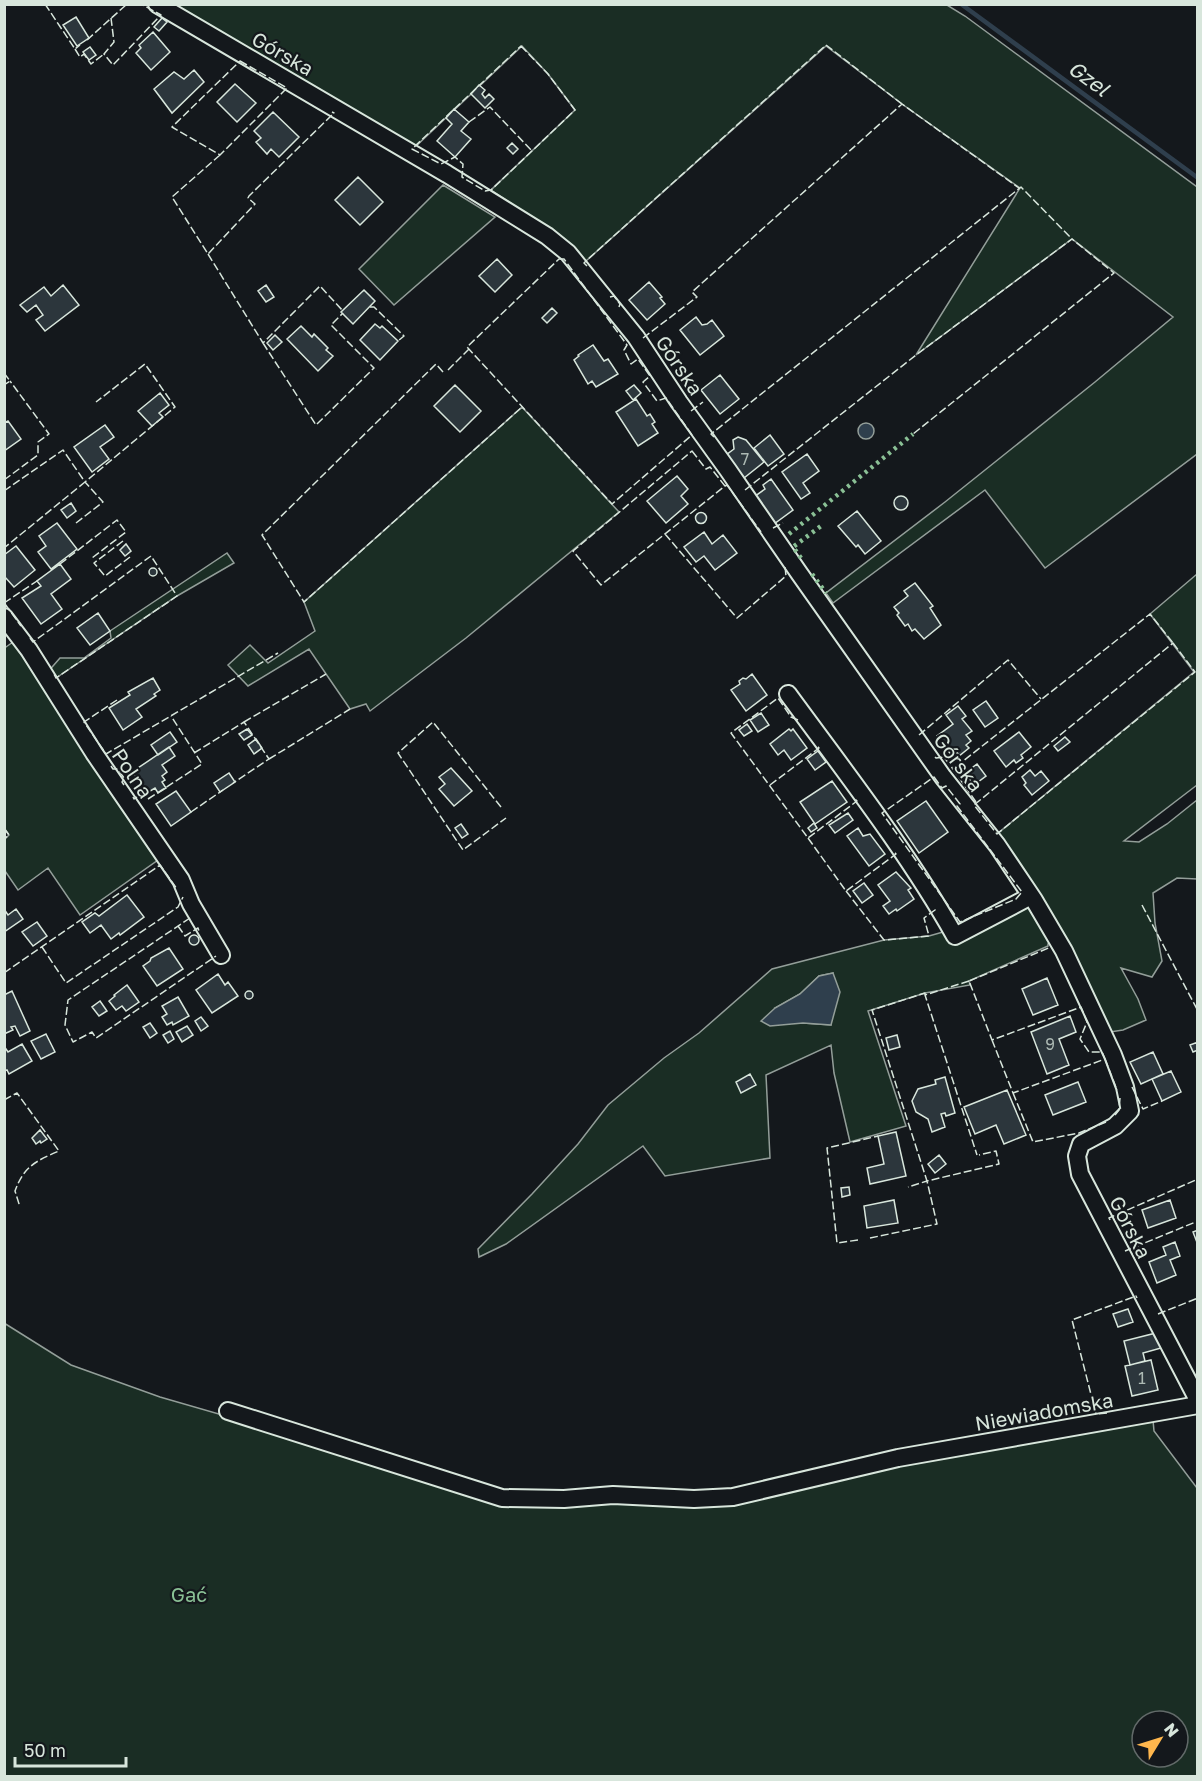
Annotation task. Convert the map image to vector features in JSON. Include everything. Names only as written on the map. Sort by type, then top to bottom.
[{"type":"street","name":"Górska","points":[[157,4],[447,174],[561,246],[636,337],[679,402],[943,777],[997,845],[1064,951],[1113,1055],[1125,1087],[1130,1111],[1115,1126],[1081,1144],[1077,1156],[1080,1174],[1197,1400]]},
{"type":"street","name":"Polna","points":[[4,617],[29,650],[94,753],[181,880],[191,904],[221,955]]},
{"type":"street","points":[[788,694],[938,905],[955,936],[1031,896]]},
{"type":"street","name":"Niewiadomska","points":[[228,1411],[502,1498],[564,1499],[613,1495],[694,1499],[733,1497],[898,1458],[1197,1405]]},
{"type":"green space","points":[[167,5],[947,5],[1197,187],[1197,454],[1045,568],[985,490],[833,603],[826,593],[945,502],[1173,317],[1072,239],[916,355],[1020,188],[902,104],[826,46],[586,261],[564,239],[491,190],[575,110],[548,74],[522,46],[415,147]]},
{"type":"green space","points":[[443,185],[495,217],[394,305],[359,269]]},
{"type":"green space","points":[[522,407],[619,512],[466,638],[370,711],[366,704],[350,709],[309,649],[248,686],[228,665],[250,645],[268,663],[315,631],[304,602]]},
{"type":"green space","points":[[227,553],[234,563],[177,596],[56,678],[46,674],[60,658],[84,658],[111,638],[110,631]]},
{"type":"green space","points":[[1197,574],[1197,785],[1124,841],[1139,842],[1167,824],[1197,800],[1197,879],[1177,878],[1153,893],[1155,923],[1162,961],[1152,977],[1121,968],[1138,999],[1146,1020],[1123,1030],[1110,1032],[997,834],[1194,672],[1150,614]]},
{"type":"green space","points":[[13,642],[158,860],[80,915],[48,868],[18,890],[5,871],[5,839],[9,835],[4,828],[4,646]]},
{"type":"green space","points":[[1025,898],[1034,917],[1040,917],[1051,942],[1048,946],[969,981],[970,985],[925,993],[868,1011],[906,1126],[850,1142],[834,1073],[831,1045],[766,1075],[770,1158],[665,1176],[643,1146],[506,1244],[479,1257],[478,1249],[578,1144],[608,1105],[664,1058],[699,1033],[772,969],[884,940],[929,936],[971,924]],"holes":[[[833,973],[831,1025],[803,1023],[775,1008],[800,994],[819,976]]]},
{"type":"green space","name":"Gać","points":[[4,1323],[71,1365],[160,1397],[274,1430],[442,1486],[611,1501],[735,1502],[848,1475],[1153,1420],[1154,1431],[1197,1488],[1197,1776],[5,1776]]},
{"type":"water","points":[[863,423],[869,423],[874,431],[872,437],[863,439],[858,434],[858,428]]},
{"type":"water","points":[[833,973],[840,992],[831,1025],[803,1023],[770,1026],[761,1021],[775,1008],[800,994],[819,976]]},
{"type":"building","points":[[76,17],[89,38],[77,46],[63,25]]},
{"type":"building","points":[[162,18],[167,22],[159,31],[154,27]]},
{"type":"building","points":[[153,32],[170,52],[151,70],[136,53],[141,48],[139,45]]},
{"type":"building","points":[[90,47],[96,55],[89,60],[83,52]]},
{"type":"building","points":[[194,70],[204,82],[172,113],[154,89],[174,72],[184,79]]},
{"type":"building","points":[[235,84],[256,103],[237,122],[217,102]]},
{"type":"building","points":[[479,85],[485,90],[482,94],[485,98],[489,94],[494,99],[485,108],[471,94]]},
{"type":"building","points":[[454,109],[469,122],[461,131],[471,139],[455,157],[437,141],[452,124],[446,118]]},
{"type":"building","points":[[273,112],[299,137],[279,157],[271,149],[267,154],[256,142],[261,138],[254,131]]},
{"type":"building","points":[[512,143],[518,149],[513,154],[507,148]]},
{"type":"building","points":[[358,177],[383,202],[360,225],[335,200]]},
{"type":"building","points":[[497,259],[512,275],[495,292],[479,276]]},
{"type":"building","points":[[649,282],[665,304],[647,320],[629,300]]},
{"type":"building","points":[[63,285],[79,305],[45,331],[36,320],[43,315],[36,305],[27,312],[20,305],[44,287],[51,296]]},
{"type":"building","points":[[266,285],[274,297],[266,302],[258,291]]},
{"type":"building","points":[[364,290],[375,301],[353,324],[341,312]]},
{"type":"building","points":[[552,308],[557,313],[547,323],[542,318]]},
{"type":"building","points":[[696,317],[702,325],[712,320],[724,336],[700,355],[680,330]]},
{"type":"building","points":[[375,324],[380,328],[382,326],[398,341],[380,360],[360,340]]},
{"type":"building","points":[[301,326],[312,337],[314,334],[333,356],[318,371],[287,339]]},
{"type":"building","points":[[275,335],[282,342],[273,350],[267,343]]},
{"type":"building","points":[[593,345],[604,361],[608,359],[618,374],[596,387],[592,381],[588,384],[574,360]]},
{"type":"building","points":[[720,375],[739,399],[720,414],[701,390]]},
{"type":"building","points":[[455,385],[481,411],[460,432],[434,406]]},
{"type":"building","points":[[634,385],[641,393],[633,400],[626,391]]},
{"type":"building","points":[[160,393],[169,405],[159,413],[163,417],[152,426],[138,411]]},
{"type":"building","points":[[636,399],[647,416],[650,414],[655,422],[652,424],[658,433],[638,446],[616,412]]},
{"type":"building","points":[[4,420],[8,421],[21,439],[4,451]]},
{"type":"building","points":[[105,425],[114,437],[100,447],[109,459],[92,472],[74,447]]},
{"type":"building","points":[[770,435],[784,454],[768,466],[754,448]]},
{"type":"building","points":[[738,437],[746,440],[764,462],[744,478],[726,455],[734,449],[733,440]]},
{"type":"building","points":[[807,454],[819,471],[803,483],[810,493],[801,499],[782,472]]},
{"type":"building","points":[[677,476],[688,489],[681,496],[688,504],[666,523],[647,501]]},
{"type":"building","points":[[771,479],[793,510],[774,524],[754,497],[765,489],[763,485]]},
{"type":"building","points":[[898,496],[904,496],[908,503],[904,510],[898,510],[894,506],[894,500]]},
{"type":"building","points":[[71,503],[76,511],[67,518],[61,510]]},
{"type":"building","points":[[857,511],[881,541],[865,554],[838,526]]},
{"type":"building","points":[[701,513],[705,514],[705,522],[701,523],[697,522],[696,518],[697,514]]},
{"type":"building","points":[[57,523],[77,549],[51,569],[38,552],[46,546],[39,536]]},
{"type":"building","points":[[704,532],[712,544],[723,535],[737,553],[715,570],[704,556],[696,562],[684,547]]},
{"type":"building","points":[[126,544],[131,551],[125,556],[120,550]]},
{"type":"building","points":[[16,546],[35,570],[14,587],[4,576],[4,555]]},
{"type":"building","points":[[60,564],[71,579],[51,594],[62,609],[41,624],[22,598],[41,586],[37,581]]},
{"type":"building","points":[[153,568],[157,572],[153,576],[149,572]]},
{"type":"building","points":[[915,583],[933,606],[930,608],[941,625],[924,639],[915,629],[912,631],[908,624],[905,626],[894,607],[908,596],[904,591]]},
{"type":"building","points":[[98,613],[110,631],[90,645],[77,628]]},
{"type":"building","points":[[752,674],[767,695],[746,711],[731,690],[740,684],[739,681]]},
{"type":"building","points":[[153,678],[160,690],[154,694],[156,696],[136,709],[142,717],[123,730],[109,708],[130,695],[128,692]]},
{"type":"building","points":[[986,701],[998,718],[985,727],[973,710]]},
{"type":"building","points":[[958,706],[966,716],[962,719],[972,731],[966,735],[971,741],[966,745],[969,748],[959,756],[957,752],[952,756],[937,736],[953,724],[946,715]]},
{"type":"building","points":[[761,713],[769,725],[758,732],[750,720]]},
{"type":"building","points":[[747,724],[752,731],[744,736],[739,730]]},
{"type":"building","points":[[247,729],[252,735],[244,740],[239,734]]},
{"type":"building","points":[[789,729],[791,731],[793,729],[807,748],[791,760],[784,750],[778,755],[770,744]]},
{"type":"building","points":[[170,732],[177,742],[158,755],[151,745]]},
{"type":"building","points":[[1019,732],[1031,747],[1021,755],[1023,758],[1016,763],[1014,760],[1006,767],[994,751]]},
{"type":"building","points":[[1065,737],[1070,742],[1058,751],[1054,746]]},
{"type":"building","points":[[256,739],[262,748],[254,754],[248,745]]},
{"type":"building","points":[[169,747],[175,756],[162,765],[167,772],[162,776],[165,780],[162,782],[166,788],[158,793],[155,788],[147,793],[132,772]]},
{"type":"building","points":[[818,751],[826,762],[815,770],[807,759]]},
{"type":"building","points":[[977,764],[986,776],[974,785],[965,773]]},
{"type":"building","points":[[451,768],[472,791],[454,806],[439,789],[445,784],[439,777]]},
{"type":"building","points":[[1030,770],[1035,776],[1041,771],[1049,781],[1032,795],[1024,785],[1026,783],[1022,777]]},
{"type":"building","points":[[229,773],[235,782],[220,792],[214,783]]},
{"type":"building","points":[[832,781],[847,802],[815,824],[800,802]]},
{"type":"building","points":[[176,791],[191,812],[171,826],[156,804]]},
{"type":"building","points":[[926,801],[948,832],[919,853],[897,821]]},
{"type":"building","points":[[848,813],[853,820],[835,833],[829,825]]},
{"type":"building","points":[[814,823],[817,828],[811,832],[808,828]]},
{"type":"building","points":[[461,824],[468,834],[462,838],[455,828]]},
{"type":"building","points":[[858,828],[863,836],[870,834],[885,854],[869,866],[847,836]]},
{"type":"building","points":[[896,872],[911,888],[908,890],[914,899],[889,914],[883,906],[890,901],[878,885]]},
{"type":"building","points":[[864,883],[873,895],[862,903],[853,891]]},
{"type":"building","points":[[127,895],[144,917],[111,939],[101,925],[90,933],[82,922],[95,913],[99,916]]},
{"type":"building","points":[[4,909],[8,915],[16,909],[23,919],[4,932]]},
{"type":"building","points":[[37,922],[47,936],[33,946],[22,932]]},
{"type":"building","points":[[194,935],[198,936],[198,944],[194,945],[190,944],[189,940],[190,936]]},
{"type":"building","points":[[169,948],[183,969],[157,986],[143,966],[151,958]]},
{"type":"building","points":[[218,974],[225,985],[228,982],[238,996],[212,1013],[196,990]]},
{"type":"building","points":[[1047,978],[1058,1005],[1033,1015],[1022,989]]},
{"type":"building","points":[[127,985],[139,1002],[126,1011],[122,1006],[116,1010],[109,1001]]},
{"type":"building","points":[[12,991],[30,1031],[20,1036],[15,1026],[11,1027],[13,1030],[4,1034],[4,995]]},
{"type":"building","points":[[249,991],[253,995],[249,999],[245,995]]},
{"type":"building","points":[[178,997],[189,1016],[173,1025],[172,1022],[167,1025],[162,1017],[167,1014],[162,1006]]},
{"type":"building","points":[[100,1001],[107,1011],[99,1016],[92,1007]]},
{"type":"building","points":[[1070,1016],[1076,1032],[1059,1039],[1069,1065],[1047,1074],[1031,1032]]},
{"type":"building","points":[[201,1017],[208,1026],[201,1031],[195,1021]]},
{"type":"building","points":[[150,1023],[157,1033],[150,1038],[143,1027]]},
{"type":"building","points":[[187,1026],[193,1035],[182,1042],[176,1032]]},
{"type":"building","points":[[170,1031],[174,1039],[168,1043],[163,1035]]},
{"type":"building","points":[[46,1034],[55,1052],[41,1059],[31,1041]]},
{"type":"building","points":[[897,1035],[900,1047],[889,1050],[886,1038]]},
{"type":"building","points":[[1198,1042],[1198,1050],[1193,1052],[1190,1045]]},
{"type":"building","points":[[22,1044],[32,1061],[9,1074],[7,1070],[4,1071],[4,1046],[8,1052]]},
{"type":"building","points":[[1153,1052],[1163,1074],[1141,1084],[1130,1062]]},
{"type":"building","points":[[1171,1071],[1181,1092],[1162,1101],[1152,1079]]},
{"type":"building","points":[[750,1074],[756,1085],[741,1093],[736,1082]]},
{"type":"building","points":[[945,1077],[955,1113],[946,1116],[945,1113],[941,1114],[945,1127],[932,1132],[928,1119],[916,1112],[912,1101],[918,1089],[936,1084],[935,1080]]},
{"type":"building","points":[[1078,1082],[1086,1102],[1053,1115],[1045,1095]]},
{"type":"building","points":[[1007,1090],[1026,1135],[1004,1144],[996,1125],[975,1134],[964,1107]]},
{"type":"building","points":[[40,1130],[47,1139],[36,1144],[32,1138]]},
{"type":"building","points":[[896,1132],[906,1176],[870,1184],[867,1168],[884,1164],[878,1136]]},
{"type":"building","points":[[939,1155],[946,1164],[935,1173],[928,1164]]},
{"type":"building","points":[[849,1187],[850,1195],[842,1197],[841,1188]]},
{"type":"building","points":[[894,1200],[898,1223],[867,1228],[864,1206]]},
{"type":"building","points":[[1170,1200],[1176,1218],[1148,1228],[1142,1210]]},
{"type":"building","points":[[1198,1230],[1198,1245],[1193,1232]]},
{"type":"building","points":[[1175,1242],[1180,1256],[1170,1260],[1176,1275],[1157,1283],[1149,1262],[1166,1255],[1163,1247]]},
{"type":"building","points":[[1128,1309],[1133,1322],[1118,1327],[1113,1314]]},
{"type":"building","points":[[1156,1333],[1161,1348],[1143,1353],[1145,1361],[1130,1365],[1124,1341]]},
{"type":"building","points":[[1151,1360],[1158,1390],[1132,1396],[1125,1366]]},
{"type":"waterway","name":"Gzel","points":[[961,4],[1198,178]]},
{"type":"hedge","points":[[789,534],[913,434]]},
{"type":"hedge","points":[[801,558],[793,547],[821,526]]},
{"type":"hedge","points":[[812,574],[826,593]]},
{"type":"fence","points":[[45,4],[75,49],[80,45]]},
{"type":"fence","points":[[87,40],[127,4]]},
{"type":"fence","points":[[111,18],[114,42],[104,54],[113,65],[161,15],[141,4]]},
{"type":"fence","points":[[587,266],[584,263],[586,261],[826,45],[902,104]]},
{"type":"fence","points":[[521,46],[548,74],[575,110],[491,190],[485,191],[462,177],[463,164],[455,157],[441,164],[412,149],[521,46]]},
{"type":"fence","points":[[75,49],[80,57],[84,54],[91,64],[104,54]]},
{"type":"fence","points":[[240,61],[287,88],[220,155],[172,127],[240,61]]},
{"type":"fence","points":[[643,338],[697,297],[692,292],[902,104],[1019,188]]},
{"type":"fence","points":[[469,122],[490,107],[532,151]]},
{"type":"fence","points":[[220,155],[172,197],[208,254],[255,204],[248,198],[249,196],[334,113],[332,112]]},
{"type":"fence","points":[[714,437],[711,434],[1021,187],[1072,239]]},
{"type":"fence","points":[[745,490],[916,355],[1072,239],[1114,273],[913,434]]},
{"type":"fence","points":[[208,254],[263,343],[320,286],[343,311]]},
{"type":"fence","points":[[559,259],[564,259],[627,345],[624,350],[631,364],[638,359],[650,376],[643,382],[657,401],[666,398],[692,435],[612,504],[467,347],[559,259]]},
{"type":"fence","points":[[610,297],[614,296],[620,304],[619,307]]},
{"type":"fence","points":[[370,307],[374,307],[404,336],[398,341]]},
{"type":"fence","points":[[263,343],[316,425],[374,368],[331,325],[343,313]]},
{"type":"fence","points":[[448,370],[469,349]]},
{"type":"fence","points":[[76,523],[103,502],[85,482],[175,407],[145,364],[96,402]]},
{"type":"fence","points":[[443,372],[436,364],[262,535],[304,602],[522,407]]},
{"type":"fence","points":[[4,373],[10,381],[4,385]]},
{"type":"fence","points":[[4,480],[38,455],[38,442],[49,434],[10,381]]},
{"type":"fence","points":[[691,411],[703,402]]},
{"type":"fence","points":[[4,491],[63,450],[85,482],[4,548]]},
{"type":"fence","points":[[692,451],[706,469],[710,467],[725,486],[601,585],[573,551],[692,451]]},
{"type":"fence","points":[[725,486],[727,485],[761,532]]},
{"type":"fence","points":[[60,564],[117,520],[126,532],[92,558]]},
{"type":"fence","points":[[773,528],[783,523]]},
{"type":"fence","points":[[665,534],[737,618],[786,576],[785,566]]},
{"type":"fence","points":[[123,541],[94,563],[105,576],[130,557]]},
{"type":"fence","points":[[30,638],[33,642],[151,556],[177,596],[56,678],[54,674]]},
{"type":"fence","points":[[4,603],[37,581]]},
{"type":"fence","points":[[5,604],[21,626]]},
{"type":"fence","points":[[976,802],[953,769],[1150,614],[1173,643]]},
{"type":"fence","points":[[1173,643],[1195,672],[997,834],[974,805],[1173,643]]},
{"type":"fence","points":[[117,700],[84,722],[106,754],[278,653]]},
{"type":"fence","points":[[919,735],[1008,660],[1041,699]]},
{"type":"fence","points":[[244,722],[326,674]]},
{"type":"fence","points":[[798,720],[791,717],[778,698],[731,733],[808,838],[857,801],[855,799]]},
{"type":"fence","points":[[269,759],[350,709]]},
{"type":"fence","points":[[148,799],[202,764],[171,716]]},
{"type":"fence","points":[[194,753],[244,722],[269,759],[233,783]]},
{"type":"fence","points":[[501,807],[433,722],[398,753],[463,850],[506,818]]},
{"type":"fence","points":[[770,785],[819,748],[817,746]]},
{"type":"fence","points":[[935,757],[944,757],[953,769]]},
{"type":"fence","points":[[111,766],[113,769],[118,769],[124,778],[122,782],[124,785]]},
{"type":"fence","points":[[934,777],[942,788],[946,786],[960,804],[957,806],[1022,892],[1016,899],[960,922],[882,813],[934,777]]},
{"type":"fence","points":[[191,812],[223,790]]},
{"type":"fence","points":[[133,797],[134,799],[145,791]]},
{"type":"fence","points":[[4,828],[9,835],[4,839]]},
{"type":"fence","points":[[808,838],[846,891],[896,854],[894,852]]},
{"type":"fence","points":[[4,973],[160,865],[177,889]]},
{"type":"fence","points":[[846,891],[884,940],[929,936],[924,918],[935,910],[933,908]]},
{"type":"fence","points":[[42,947],[66,983],[178,907],[183,897]]},
{"type":"fence","points":[[1142,905],[1198,1011]]},
{"type":"fence","points":[[190,918],[68,1000],[65,1025],[73,1042],[92,1032],[96,1038],[216,956]]},
{"type":"fence","points":[[178,926],[185,936],[198,928],[199,931]]},
{"type":"fence","points":[[992,1040],[1013,1093],[1105,1059],[1102,1052],[1089,1052],[1080,1039],[1087,1022],[1081,1007],[992,1040],[969,981],[1051,947]]},
{"type":"fence","points":[[969,981],[925,995],[977,1155]]},
{"type":"fence","points":[[925,995],[925,993],[872,1010],[927,1181],[999,1164],[996,1151],[979,1155]]},
{"type":"fence","points":[[1105,1059],[1117,1090]]},
{"type":"fence","points":[[1132,1087],[1143,1109],[1162,1101]]},
{"type":"fence","points":[[4,1100],[17,1093],[59,1151],[37,1161],[22,1176],[15,1191],[20,1207]]},
{"type":"fence","points":[[1013,1093],[1033,1142],[1079,1133],[1106,1122]]},
{"type":"fence","points":[[1115,1115],[1119,1110],[1120,1098]]},
{"type":"fence","points":[[858,1240],[837,1243],[827,1148],[878,1136]]},
{"type":"fence","points":[[1110,1220],[1109,1218],[1198,1179]]},
{"type":"fence","points":[[870,1238],[937,1224],[927,1181],[908,1187]]},
{"type":"fence","points":[[1125,1251],[1198,1221]]},
{"type":"fence","points":[[1107,1413],[1096,1414],[1072,1320],[1136,1296],[1137,1298]]},
{"type":"fence","points":[[1158,1314],[1198,1298]]}]
